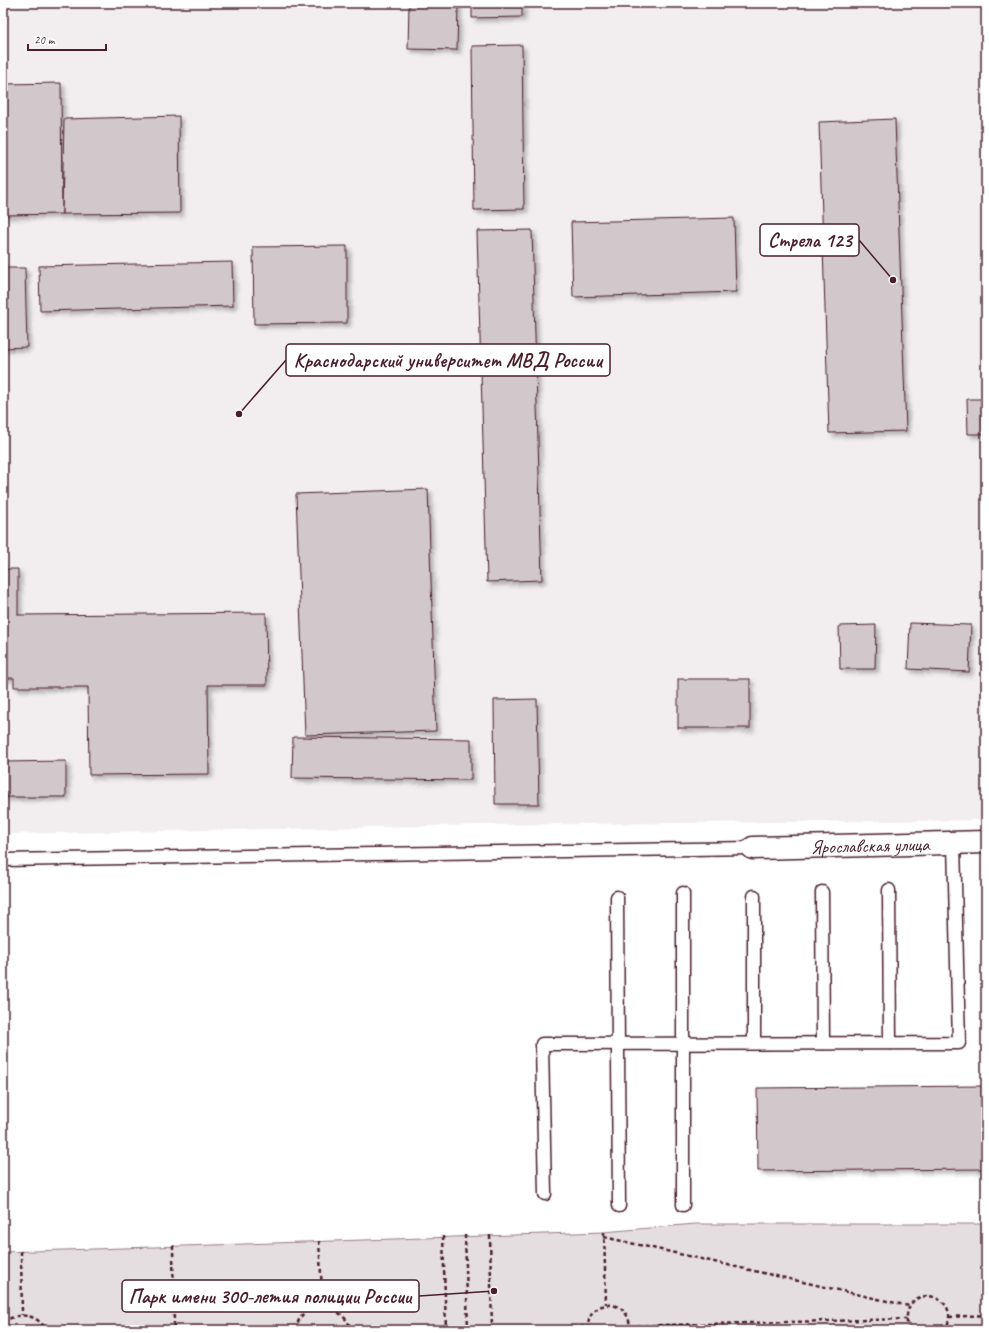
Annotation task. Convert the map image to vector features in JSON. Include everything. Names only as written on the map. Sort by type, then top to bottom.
[{"type":"street","name":"Ярославская улица","points":[[754,848],[986,842]]},
{"type":"lane","points":[[545,1194],[542,1044],[959,1043],[954,843]]},
{"type":"lane","points":[[3,860],[754,848]]},
{"type":"lane","points":[[889,890],[890,1043]]},
{"type":"lane","points":[[822,892],[823,1043]]},
{"type":"lane","points":[[683,893],[683,1205]]},
{"type":"lane","points":[[754,896],[754,1043]]},
{"type":"lane","points":[[617,897],[620,1206]]},
{"type":"path","points":[[604,1232],[606,1304]]},
{"type":"path","points":[[490,1235],[492,1330]]},
{"type":"path","points":[[443,1236],[446,1330]]},
{"type":"path","points":[[465,1236],[468,1330]]},
{"type":"path","points":[[604,1237],[909,1306]]},
{"type":"path","points":[[319,1240],[323,1307]]},
{"type":"path","points":[[173,1245],[174,1330]]},
{"type":"path","points":[[21,1251],[22,1315]]},
{"type":"path","points":[[910,1330],[906,1319],[909,1306],[912,1302],[922,1296],[932,1296],[942,1301],[949,1310],[949,1323],[945,1330]]},
{"type":"path","points":[[504,1330],[587,1329],[587,1323],[591,1314],[597,1308],[606,1304],[617,1306],[626,1312],[630,1320],[630,1328],[906,1319]]},
{"type":"path","points":[[296,1330],[300,1318],[305,1313],[313,1308],[323,1307],[332,1308],[341,1313],[347,1319],[351,1330]]},
{"type":"path","points":[[3,1322],[12,1317],[22,1315],[31,1316],[40,1321],[46,1330]]},
{"type":"path","points":[[949,1317],[986,1315]]},
{"type":"shaded area","points":[[3,3],[986,3],[986,820],[484,825],[3,834]]},
{"type":"shaded area","points":[[695,1224],[986,1224],[986,1330],[3,1330],[3,1252],[604,1232]]},
{"type":"building","points":[[409,3],[458,3],[457,50],[408,49]]},
{"type":"building","points":[[472,3],[522,3],[522,17],[472,18]]},
{"type":"building","points":[[522,45],[524,209],[474,210],[472,46]]},
{"type":"building","points":[[61,83],[62,214],[3,215],[3,84]]},
{"type":"building","points":[[179,116],[180,213],[62,214],[64,119]]},
{"type":"building","points":[[895,119],[906,431],[829,433],[819,122]]},
{"type":"building","points":[[734,218],[736,292],[573,297],[571,222]]},
{"type":"building","points":[[532,230],[542,580],[487,582],[477,231]]},
{"type":"building","points":[[347,246],[347,323],[254,324],[253,247]]},
{"type":"building","points":[[232,262],[233,306],[40,311],[39,266]]},
{"type":"building","points":[[3,268],[25,268],[27,347],[3,348]]},
{"type":"building","points":[[967,399],[986,399],[986,434],[968,434]]},
{"type":"building","points":[[428,489],[436,731],[305,735],[296,494]]},
{"type":"building","points":[[3,569],[18,569],[18,615],[266,613],[267,685],[208,685],[209,774],[89,775],[88,687],[14,687],[14,678],[3,678]]},
{"type":"building","points":[[910,623],[971,625],[969,672],[908,669]]},
{"type":"building","points":[[876,625],[875,669],[840,669],[839,626]]},
{"type":"building","points":[[678,679],[750,679],[750,728],[678,728]]},
{"type":"building","points":[[537,699],[539,804],[495,804],[494,700]]},
{"type":"building","points":[[293,737],[471,739],[471,780],[292,778]]},
{"type":"building","points":[[66,761],[66,797],[3,797],[3,762]]},
{"type":"building","points":[[982,1086],[983,1169],[758,1171],[757,1088]]},
{"type":"place","name":"Стрела 123","points":[[893,280]]},
{"type":"place","name":"Краснодарский университет МВД России","points":[[239,414]]},
{"type":"place","name":"Парк имени 300-летия полиции России","points":[[494,1291]]}]
